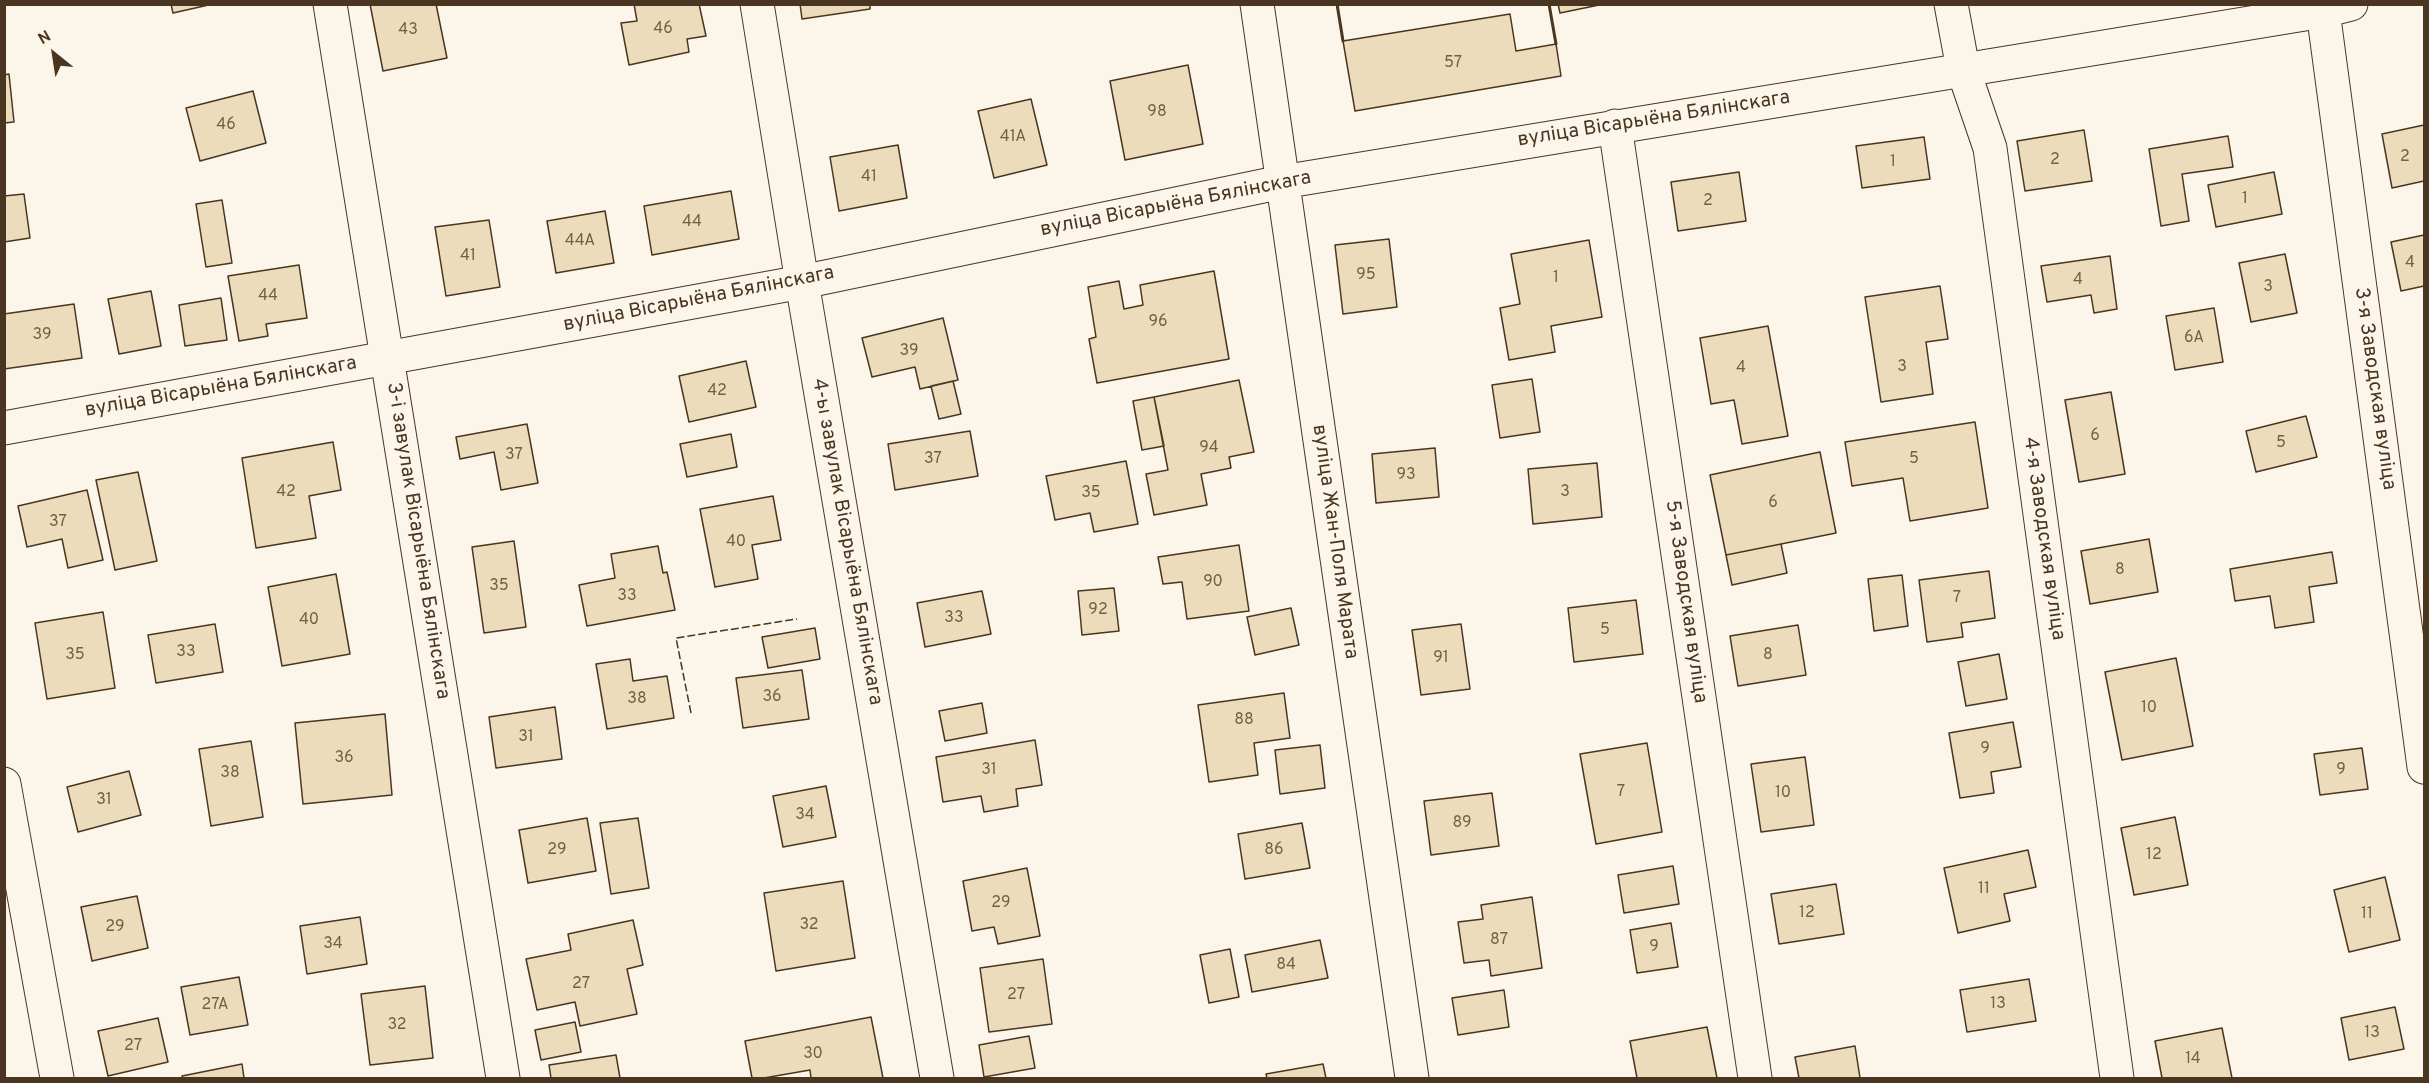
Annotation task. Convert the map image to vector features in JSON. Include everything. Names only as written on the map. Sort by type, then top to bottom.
[{"type":"street","name":"3-і завулак Вісарыёна Бялінскага","points":[[330,4],[503,1078]]},
{"type":"street","name":"4-ы завулак Вісарыёна Бялінскага","points":[[757,4],[802,282],[938,1078]]},
{"type":"street","name":"вуліца Жан-Поля Марата","points":[[1257,4],[1412,1078]]},
{"type":"street","name":"4-я Заводская вуліца","points":[[1952,4],[1963,69],[1990,148],[2117,1078]]},
{"type":"street","name":"вуліца Вісарыёна Бялінскага","points":[[4,428],[802,282],[1282,182],[2337,8]]},
{"type":"street","name":"3-я Заводская вуліца","points":[[2337,8],[2424,767]]},
{"type":"street","name":"5-я Заводская вуліца","points":[[1615,126],[1755,1078]]},
{"type":"street","points":[[4,784],[57,1078]]},
{"type":"building","points":[[171,4],[213,4],[173,13]]},
{"type":"building","points":[[370,4],[436,4],[447,58],[383,71]]},
{"type":"building","points":[[634,4],[699,4],[706,36],[687,39],[689,52],[629,65],[621,23],[637,21]]},
{"type":"building","points":[[800,4],[870,4],[870,9],[802,19]]},
{"type":"building","points":[[1558,4],[1604,4],[1560,13]]},
{"type":"building","points":[[1510,14],[1516,51],[1556,44],[1561,76],[1355,111],[1343,41]]},
{"type":"building","points":[[1188,65],[1203,144],[1125,160],[1110,81]]},
{"type":"building","points":[[9,74],[14,122],[4,123],[4,75]]},
{"type":"building","points":[[253,91],[266,143],[200,161],[186,108]]},
{"type":"building","points":[[1031,99],[1047,165],[994,178],[978,111]]},
{"type":"building","points":[[2424,125],[2424,181],[2392,188],[2382,134]]},
{"type":"building","points":[[2084,130],[2092,181],[2025,191],[2017,141]]},
{"type":"building","points":[[2228,136],[2233,167],[2182,174],[2189,221],[2161,226],[2149,149]]},
{"type":"building","points":[[1924,137],[1930,179],[1862,188],[1856,146]]},
{"type":"building","points":[[898,145],[907,198],[839,211],[830,157]]},
{"type":"building","points":[[1739,172],[1746,221],[1678,231],[1671,182]]},
{"type":"building","points":[[2274,172],[2282,214],[2216,227],[2208,185]]},
{"type":"building","points":[[731,191],[739,239],[652,255],[644,206]]},
{"type":"building","points":[[24,194],[30,238],[4,242],[4,196]]},
{"type":"building","points":[[222,200],[232,263],[206,267],[196,204]]},
{"type":"building","points":[[605,211],[614,263],[556,273],[547,221]]},
{"type":"building","points":[[489,220],[500,287],[446,296],[435,227]]},
{"type":"building","points":[[2424,235],[2424,286],[2401,291],[2391,242]]},
{"type":"building","points":[[1389,239],[1397,307],[1343,314],[1335,245]]},
{"type":"building","points":[[1589,240],[1602,317],[1551,326],[1555,352],[1509,360],[1500,308],[1520,304],[1511,254]]},
{"type":"building","points":[[2285,254],[2297,313],[2251,322],[2239,263]]},
{"type":"building","points":[[2110,256],[2117,309],[2094,313],[2091,295],[2047,302],[2041,266]]},
{"type":"building","points":[[299,265],[307,318],[266,324],[268,336],[239,341],[228,276]]},
{"type":"building","points":[[1214,271],[1229,359],[1097,383],[1089,339],[1096,337],[1088,287],[1119,281],[1124,309],[1143,305],[1140,285]]},
{"type":"building","points":[[1940,286],[1948,339],[1926,342],[1933,394],[1881,402],[1865,297]]},
{"type":"building","points":[[151,291],[161,346],[119,354],[108,299]]},
{"type":"building","points":[[221,298],[227,340],[185,346],[179,305]]},
{"type":"building","points":[[74,304],[82,358],[4,369],[4,314]]},
{"type":"building","points":[[2214,308],[2223,362],[2175,370],[2166,316]]},
{"type":"building","points":[[943,318],[958,380],[920,389],[915,367],[872,377],[862,338]]},
{"type":"building","points":[[1768,326],[1788,436],[1742,444],[1734,400],[1711,404],[1700,338]]},
{"type":"building","points":[[746,361],[756,407],[689,422],[679,376]]},
{"type":"building","points":[[1532,379],[1540,432],[1500,438],[1492,385]]},
{"type":"building","points":[[1239,380],[1254,452],[1229,457],[1231,468],[1201,474],[1207,505],[1154,515],[1146,474],[1168,470],[1154,397]]},
{"type":"building","points":[[953,381],[961,414],[939,419],[931,386]]},
{"type":"building","points":[[2111,392],[2125,474],[2079,482],[2065,400]]},
{"type":"building","points":[[1154,397],[1164,446],[1142,450],[1133,401]]},
{"type":"building","points":[[2306,416],[2317,457],[2256,472],[2246,431]]},
{"type":"building","points":[[1975,422],[1988,508],[1910,521],[1903,478],[1852,486],[1845,442]]},
{"type":"building","points":[[527,424],[538,483],[501,490],[494,452],[460,459],[456,437]]},
{"type":"building","points":[[970,431],[978,476],[895,490],[888,444]]},
{"type":"building","points":[[731,434],[737,467],[687,477],[680,444]]},
{"type":"building","points":[[333,442],[341,490],[309,496],[316,538],[256,548],[242,458]]},
{"type":"building","points":[[1435,448],[1439,497],[1376,503],[1372,454]]},
{"type":"building","points":[[1820,452],[1836,533],[1726,555],[1710,475]]},
{"type":"building","points":[[1126,461],[1138,524],[1094,532],[1090,513],[1055,520],[1046,476]]},
{"type":"building","points":[[1597,463],[1602,517],[1533,524],[1528,469]]},
{"type":"building","points":[[138,472],[157,561],[115,570],[96,480]]},
{"type":"building","points":[[87,490],[103,560],[68,568],[62,539],[27,547],[18,506]]},
{"type":"building","points":[[773,496],[781,540],[752,545],[758,579],[715,587],[700,509]]},
{"type":"building","points":[[2149,539],[2158,592],[2090,604],[2081,551]]},
{"type":"building","points":[[514,541],[526,627],[484,633],[472,547]]},
{"type":"building","points":[[1781,544],[1787,573],[1732,585],[1726,555]]},
{"type":"building","points":[[1239,545],[1249,611],[1187,619],[1182,582],[1163,584],[1158,557]]},
{"type":"building","points":[[658,546],[663,573],[667,572],[675,610],[587,626],[579,585],[615,578],[611,554]]},
{"type":"building","points":[[2332,552],[2337,583],[2309,587],[2314,622],[2275,628],[2270,596],[2235,601],[2230,569]]},
{"type":"building","points":[[1989,571],[1995,618],[1961,623],[1963,637],[1927,642],[1919,580]]},
{"type":"building","points":[[336,574],[350,654],[282,666],[268,587]]},
{"type":"building","points":[[1902,575],[1908,626],[1874,631],[1868,579]]},
{"type":"building","points":[[1114,588],[1119,631],[1082,635],[1078,591]]},
{"type":"building","points":[[982,591],[991,634],[925,647],[917,603]]},
{"type":"building","points":[[1636,600],[1643,654],[1574,662],[1568,608]]},
{"type":"building","points":[[1291,608],[1299,645],[1255,655],[1247,617]]},
{"type":"building","points":[[103,612],[115,688],[47,699],[35,623]]},
{"type":"building","points":[[215,624],[223,672],[156,683],[148,635]]},
{"type":"building","points":[[1461,624],[1470,689],[1421,695],[1412,630]]},
{"type":"building","points":[[1798,625],[1806,675],[1738,686],[1730,636]]},
{"type":"building","points":[[815,628],[820,659],[768,668],[762,637]]},
{"type":"building","points":[[1999,654],[2007,699],[1966,706],[1958,662]]},
{"type":"building","points":[[2176,658],[2193,746],[2122,760],[2105,672]]},
{"type":"building","points":[[630,659],[633,681],[667,676],[674,718],[607,729],[596,664]]},
{"type":"building","points":[[802,670],[809,719],[743,728],[736,678]]},
{"type":"building","points":[[1284,693],[1290,738],[1254,743],[1258,775],[1209,782],[1198,705]]},
{"type":"building","points":[[982,703],[987,733],[945,741],[939,711]]},
{"type":"building","points":[[555,707],[562,759],[496,768],[489,717]]},
{"type":"building","points":[[385,714],[392,795],[303,804],[295,723]]},
{"type":"building","points":[[2013,722],[2021,767],[1991,772],[1994,793],[1960,798],[1949,733]]},
{"type":"building","points":[[1035,740],[1042,785],[1016,789],[1018,806],[984,812],[981,796],[943,802],[936,757]]},
{"type":"building","points":[[251,741],[263,817],[211,826],[199,749]]},
{"type":"building","points":[[1647,743],[1662,832],[1596,844],[1580,754]]},
{"type":"building","points":[[1320,745],[1325,788],[1280,794],[1275,750]]},
{"type":"building","points":[[2362,748],[2368,789],[2320,795],[2314,754]]},
{"type":"building","points":[[1805,757],[1814,825],[1761,832],[1751,764]]},
{"type":"building","points":[[129,771],[141,815],[78,832],[67,787]]},
{"type":"building","points":[[826,786],[836,837],[783,847],[773,796]]},
{"type":"building","points":[[1492,793],[1499,846],[1431,855],[1424,801]]},
{"type":"building","points":[[2175,817],[2188,885],[2134,895],[2121,828]]},
{"type":"building","points":[[587,818],[596,871],[528,883],[519,830]]},
{"type":"building","points":[[638,818],[649,888],[611,894],[600,823]]},
{"type":"building","points":[[1302,823],[1310,868],[1245,879],[1238,834]]},
{"type":"building","points":[[2028,850],[2036,887],[2004,894],[2010,921],[1958,933],[1944,868]]},
{"type":"building","points":[[1673,866],[1679,904],[1624,913],[1618,875]]},
{"type":"building","points":[[1027,868],[1040,936],[998,944],[994,927],[972,931],[963,881]]},
{"type":"building","points":[[2385,877],[2400,940],[2349,952],[2334,890]]},
{"type":"building","points":[[843,881],[855,958],[776,971],[764,893]]},
{"type":"building","points":[[1836,884],[1844,934],[1779,944],[1771,894]]},
{"type":"building","points":[[137,896],[148,948],[92,961],[81,907]]},
{"type":"building","points":[[1532,897],[1542,968],[1491,976],[1489,960],[1464,963],[1458,922],[1483,919],[1481,905]]},
{"type":"building","points":[[360,917],[367,964],[307,974],[300,926]]},
{"type":"building","points":[[633,920],[643,965],[627,969],[637,1014],[580,1026],[575,1002],[537,1010],[526,959],[571,950],[568,934]]},
{"type":"building","points":[[1671,923],[1678,967],[1637,973],[1630,930]]},
{"type":"building","points":[[1320,940],[1328,978],[1252,992],[1245,955]]},
{"type":"building","points":[[1230,949],[1239,997],[1209,1003],[1200,955]]},
{"type":"building","points":[[1043,959],[1052,1024],[989,1032],[980,968]]},
{"type":"building","points":[[239,977],[248,1025],[190,1035],[181,987]]},
{"type":"building","points":[[2029,979],[2036,1021],[1967,1032],[1960,990]]},
{"type":"building","points":[[425,986],[433,1058],[370,1065],[361,994]]},
{"type":"building","points":[[1504,990],[1509,1027],[1458,1035],[1452,998]]},
{"type":"building","points":[[2395,1007],[2404,1049],[2349,1060],[2341,1018]]},
{"type":"building","points":[[871,1017],[883,1078],[811,1078],[810,1070],[752,1078],[745,1041]]},
{"type":"building","points":[[158,1018],[168,1062],[108,1076],[98,1031]]},
{"type":"building","points":[[575,1022],[581,1052],[541,1060],[535,1030]]},
{"type":"building","points":[[1707,1027],[1717,1078],[1637,1078],[1630,1041]]},
{"type":"building","points":[[2222,1028],[2232,1078],[2162,1078],[2155,1041]]},
{"type":"building","points":[[1029,1036],[1035,1068],[984,1077],[979,1045]]},
{"type":"building","points":[[1855,1046],[1860,1078],[1799,1078],[1795,1057]]},
{"type":"building","points":[[616,1055],[620,1078],[551,1078],[549,1065]]},
{"type":"building","points":[[242,1064],[244,1078],[182,1078],[182,1076]]},
{"type":"building","points":[[1323,1064],[1326,1078],[1267,1078],[1266,1074]]},
{"type":"fence","points":[[691,713],[676,638],[797,619]]},
{"type":"wall","points":[[1337,4],[1343,41]]},
{"type":"wall","points":[[1549,4],[1556,44]]}]
